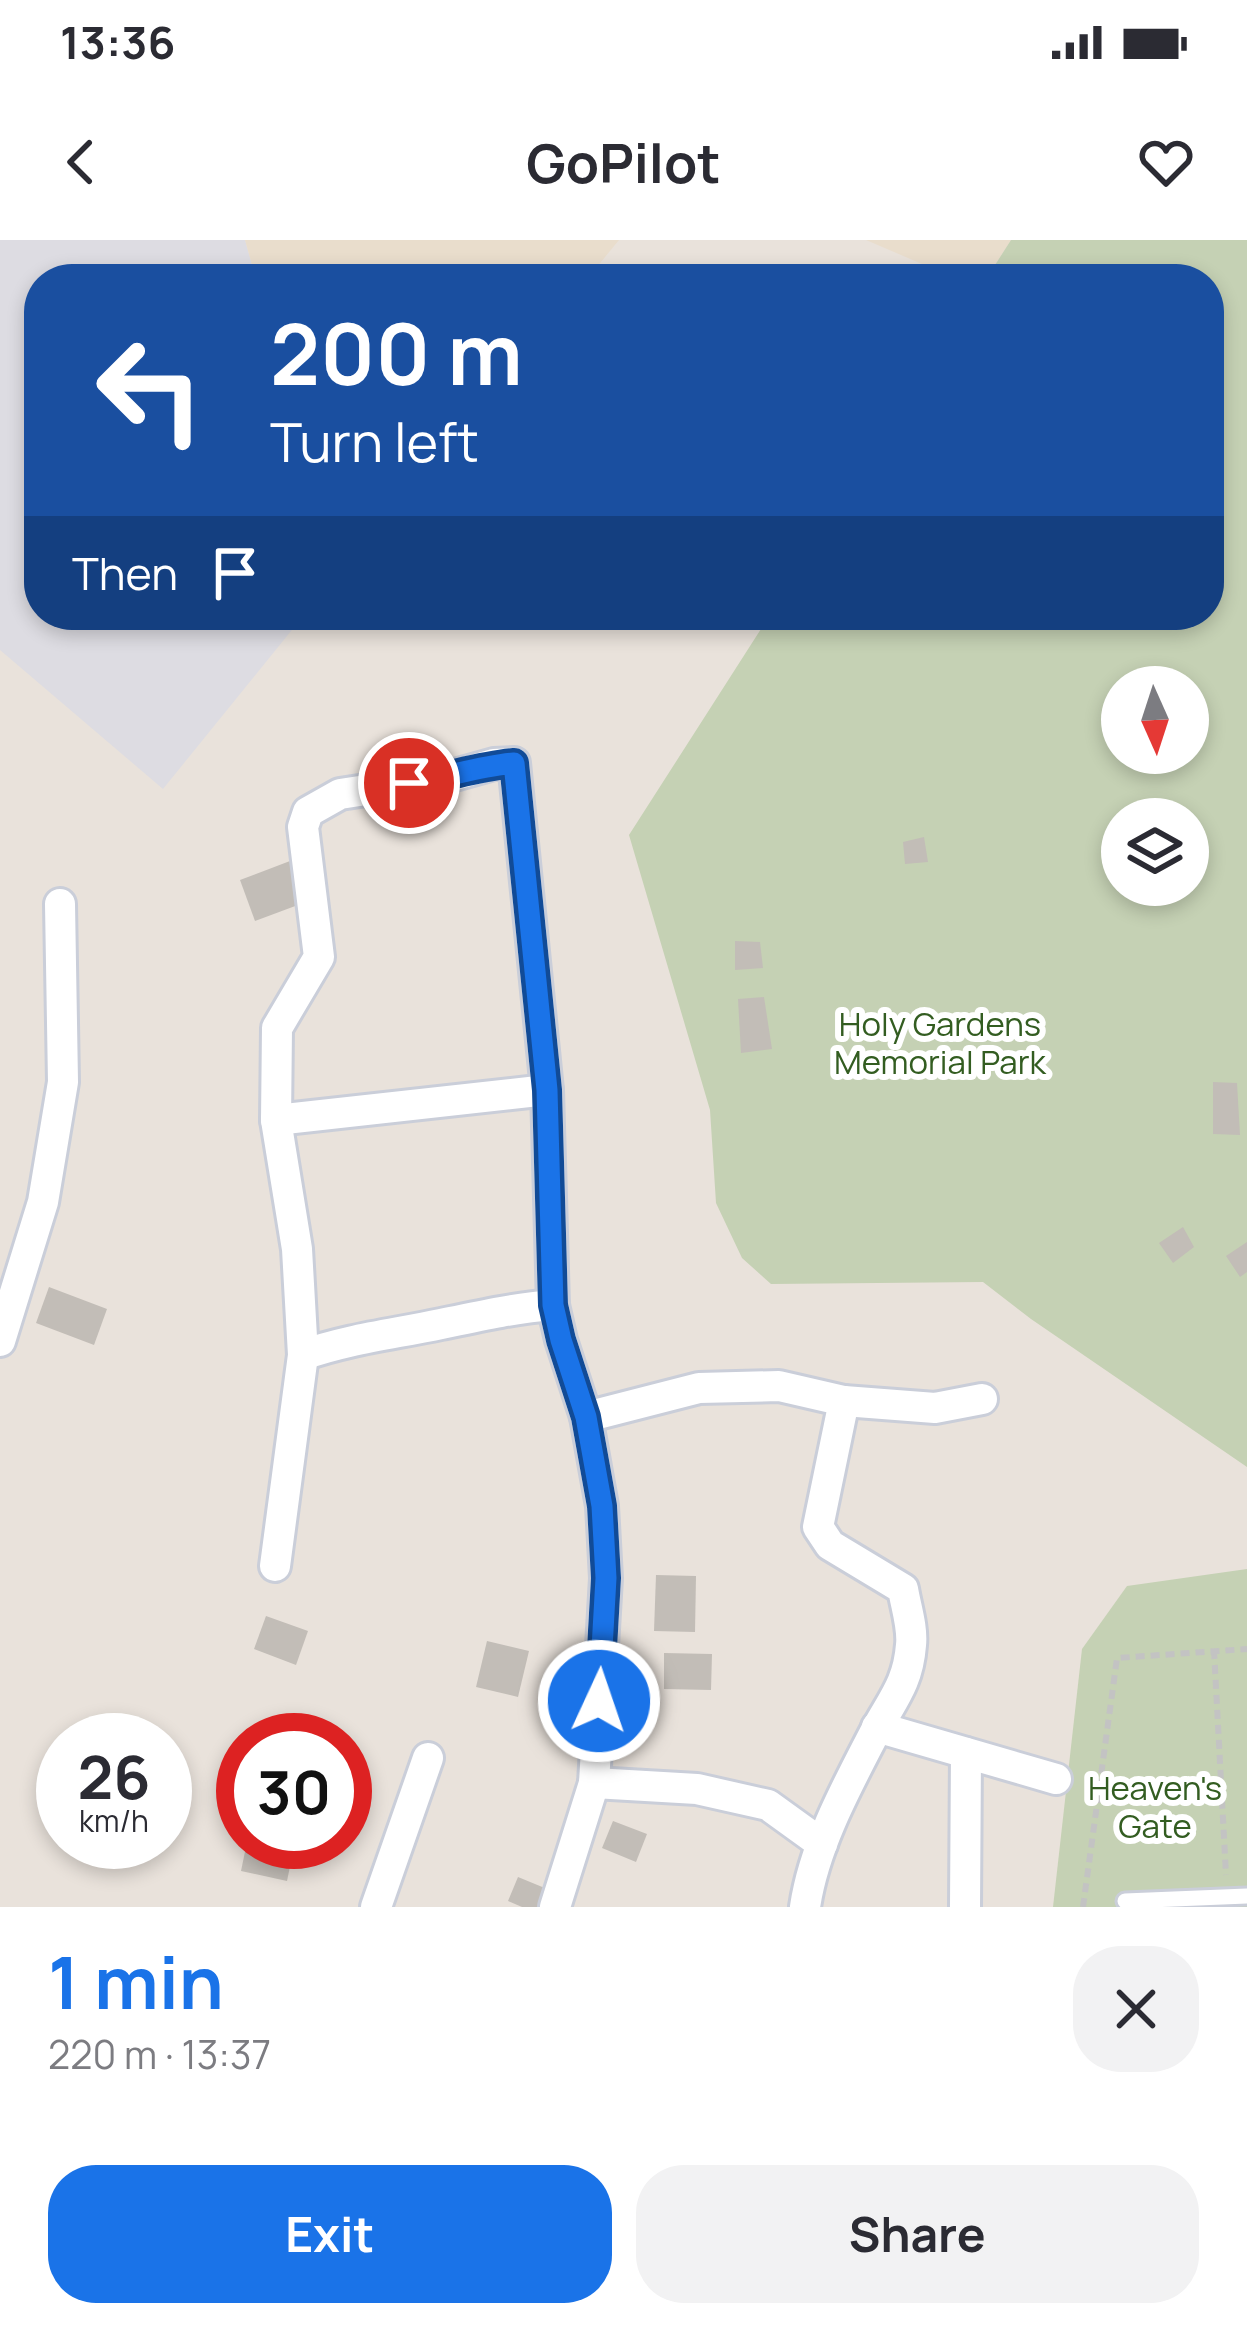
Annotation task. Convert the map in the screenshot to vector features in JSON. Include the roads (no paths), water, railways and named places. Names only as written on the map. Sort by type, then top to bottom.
[{"type":"street","points":[[275,1566],[303,1355],[297,1249],[275,1120],[277,1028],[319,957],[303,826],[308,812],[340,794],[514,763],[547,1090],[553,1305],[586,1417],[602,1506],[606,1578],[594,1783],[555,1907]]},
{"type":"street","points":[[0,1342],[43,1202],[62,1082],[60,904]]},
{"type":"street","points":[[275,1120],[547,1090]]},
{"type":"street","points":[[303,1355],[340,1342],[553,1305]]},
{"type":"street","points":[[586,1417],[699,1388],[779,1386],[844,1401],[935,1408],[982,1399]]},
{"type":"street","points":[[805,1907],[822,1844],[877,1727],[902,1688],[912,1642],[903,1589],[830,1545],[818,1527],[844,1401]]},
{"type":"street","points":[[877,1727],[1056,1779]]},
{"type":"street","points":[[964,1907],[966,1753]]},
{"type":"street","points":[[376,1907],[428,1758]]},
{"type":"street","points":[[594,1783],[697,1789],[768,1805],[822,1844]]},
{"type":"lane","points":[[1126,1901],[1247,1896]]},
{"type":"park label","name":"Holy Gardens Memorial Park","points":[[940,1043]]},
{"type":"park label","name":"Heaven's Gate","points":[[1155,1807]]}]
